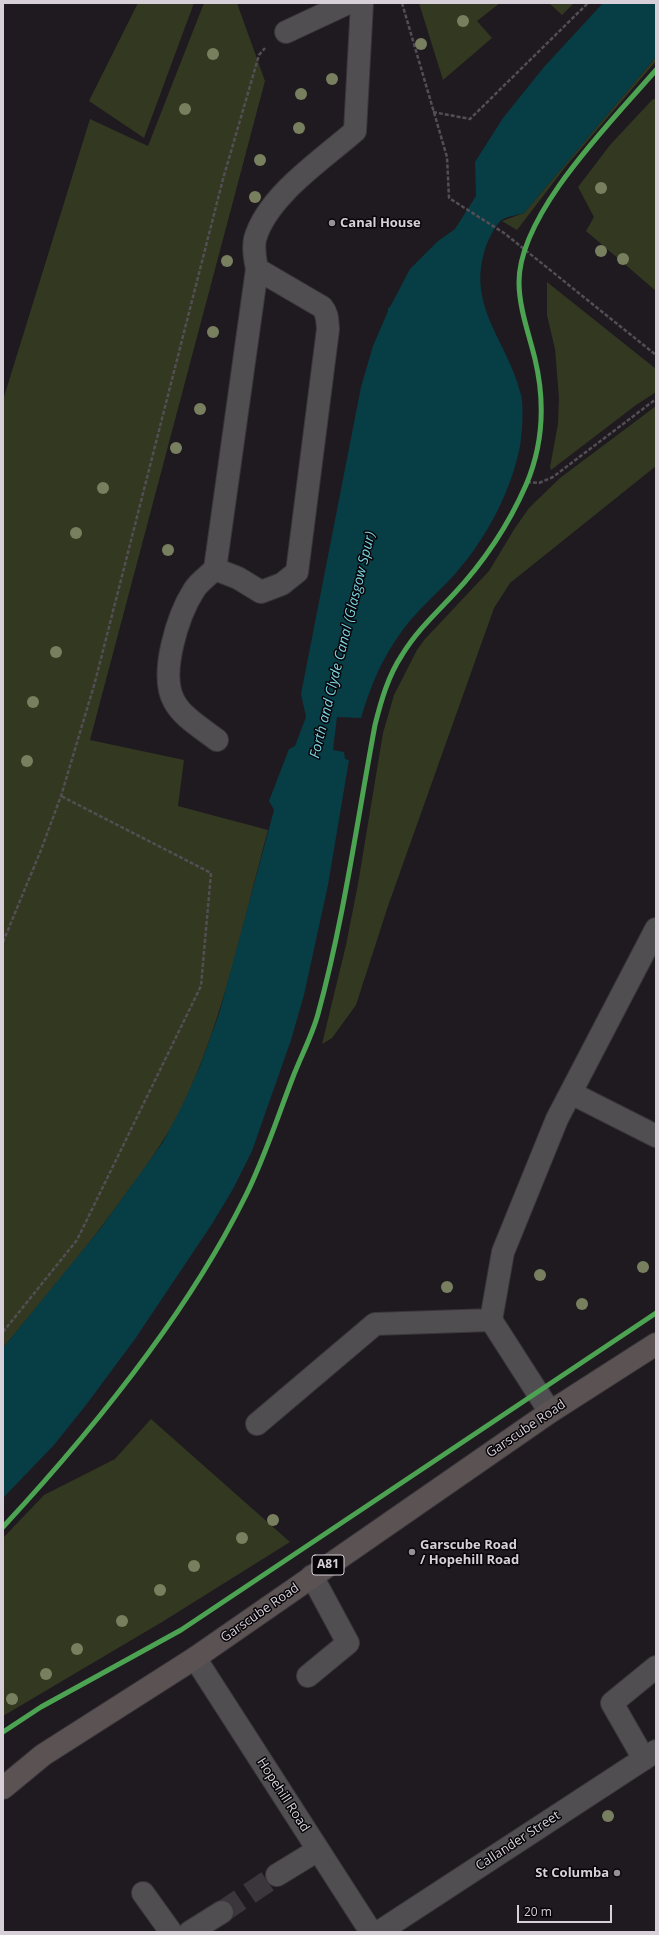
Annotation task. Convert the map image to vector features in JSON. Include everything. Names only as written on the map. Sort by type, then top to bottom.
[{"type":"main road","name":"Garscube Road","points":[[3,1788],[43,1755],[195,1658],[550,1412],[656,1344]]},
{"type":"street","points":[[286,32],[348,3]]},
{"type":"street","points":[[217,740],[179,710],[171,694],[167,672],[170,656],[184,606],[195,589],[215,569],[257,269],[254,249],[255,238],[261,224],[278,197],[355,132],[362,3]]},
{"type":"street","points":[[215,569],[238,578],[261,592],[282,584],[297,572],[328,329],[327,319],[326,312],[322,307],[257,269]]},
{"type":"street","points":[[550,1412],[491,1320],[503,1252],[557,1119],[656,929]]},
{"type":"street","points":[[571,1093],[656,1136]]},
{"type":"street","points":[[257,1424],[375,1324],[491,1320]]},
{"type":"street","points":[[308,1676],[348,1644],[312,1576]]},
{"type":"street","name":"Hopehill Road","points":[[195,1658],[371,1932]]},
{"type":"street","points":[[650,1755],[612,1703],[656,1667]]},
{"type":"street","name":"Callander Street","points":[[379,1932],[650,1755]]},
{"type":"street","points":[[277,1875],[318,1850]]},
{"type":"street","points":[[143,1892],[171,1932]]},
{"type":"street","points":[[190,1932],[222,1912]]},
{"type":"path","points":[[402,3],[447,156],[449,198],[465,207],[524,248],[656,355]]},
{"type":"path","points":[[433,112],[470,119],[588,3]]},
{"type":"path","points":[[3,942],[41,850],[61,796],[95,682],[223,179],[259,55],[268,44],[286,32]]},
{"type":"path","points":[[523,255],[527,242]]},
{"type":"path","points":[[527,482],[539,483],[553,477],[656,399]]},
{"type":"path","points":[[524,489],[529,476]]},
{"type":"path","points":[[3,1332],[76,1240],[201,986],[211,873],[61,796]]},
{"type":"green space","points":[[138,3],[194,3],[144,138],[89,101]]},
{"type":"green space","points":[[204,3],[237,3],[265,81],[90,740],[184,760],[178,806],[268,830],[232,969],[210,1038],[183,1105],[155,1153],[108,1218],[3,1348],[3,400],[90,119],[148,146]]},
{"type":"green space","points":[[419,3],[500,3],[477,21],[492,38],[443,80]]},
{"type":"green space","points":[[549,3],[574,3],[562,15]]},
{"type":"green space","points":[[656,57],[656,61],[566,166],[517,230],[502,221],[524,213]]},
{"type":"green space","points":[[656,98],[656,291],[586,231],[594,217],[578,187],[610,145],[652,100]]},
{"type":"green space","points":[[547,282],[656,369],[656,392],[636,405],[551,470],[550,467],[558,424],[559,398],[555,349],[547,315]]},
{"type":"green space","points":[[656,406],[656,466],[510,583],[494,608],[388,906],[356,1005],[332,1038],[322,1044],[346,945],[358,884],[383,733],[394,695],[417,650],[425,639],[489,571],[529,508],[560,478]]},
{"type":"green space","points":[[151,1419],[290,1542],[162,1622],[3,1716],[3,1538],[44,1495],[115,1459]]},
{"type":"water","name":"Forth and Clyde Canal (Glasgow Spur)","points":[[603,3],[656,3],[656,57],[524,213],[503,219],[491,234],[484,253],[481,273],[481,292],[492,326],[515,376],[522,399],[523,413],[521,436],[516,463],[504,497],[477,546],[455,574],[408,623],[388,652],[368,695],[361,718],[337,717],[333,750],[344,752],[345,759],[349,760],[328,885],[304,995],[291,1040],[252,1151],[233,1189],[212,1224],[135,1339],[54,1445],[3,1498],[3,1348],[100,1229],[163,1142],[182,1106],[200,1066],[219,1014],[274,810],[269,801],[289,749],[295,746],[306,717],[301,694],[361,387],[373,346],[388,308],[390,307],[410,269],[438,241],[455,229],[476,196],[475,162],[503,118],[544,67]]},
{"type":"tunnel","points":[[222,1912],[277,1875]]},
{"type":"cycle path","points":[[3,1527],[70,1452],[135,1371],[194,1286],[221,1243],[251,1184],[313,1030],[318,1014],[343,906],[375,725],[382,698],[389,680],[397,663],[413,639],[485,557],[511,515],[532,470],[539,439],[541,407],[535,359],[522,311],[519,292],[523,255],[534,227],[551,198],[571,169],[593,141],[656,70]]},
{"type":"cycle path","points":[[3,1732],[41,1707],[181,1630],[656,1313]]},
{"type":"place","name":"Canal House","points":[[332,223]]},
{"type":"place","name":"Garscube Road / Hopehill Road","points":[[412,1552]]},
{"type":"place","name":"St Columba","points":[[617,1873]]}]
